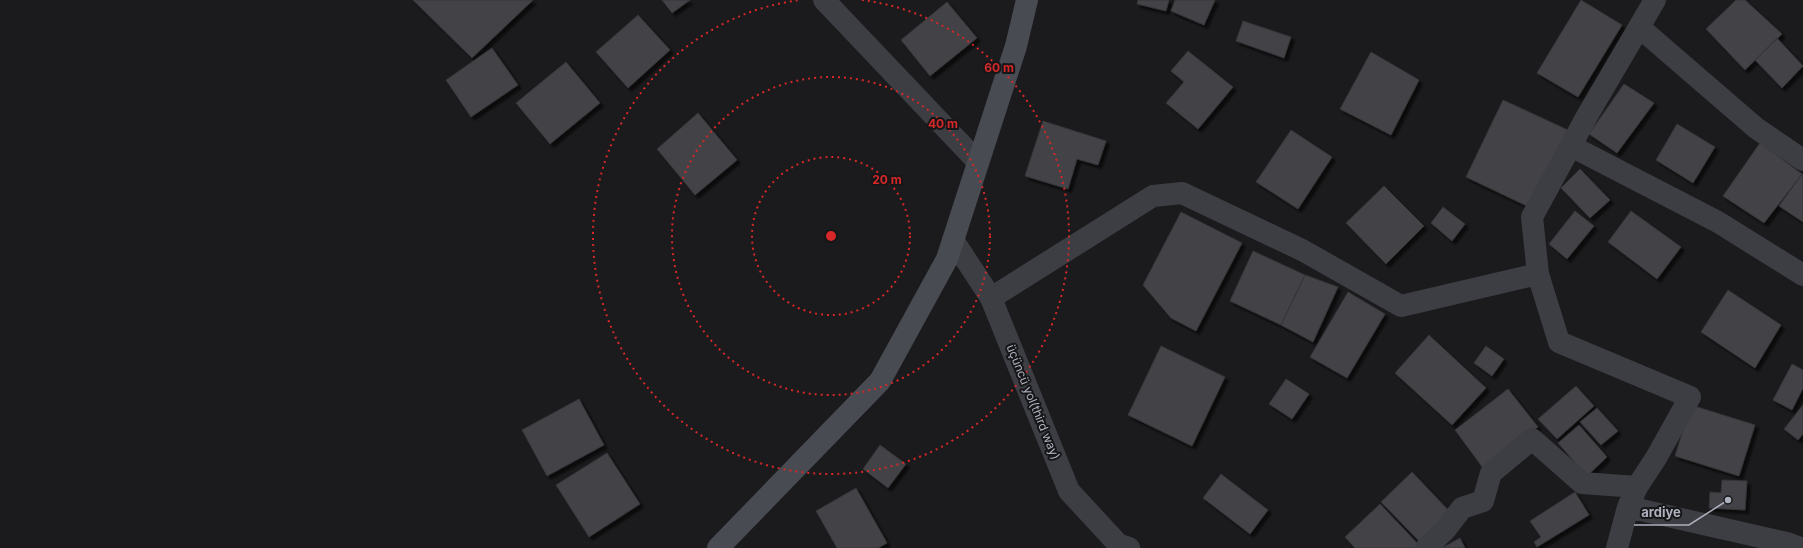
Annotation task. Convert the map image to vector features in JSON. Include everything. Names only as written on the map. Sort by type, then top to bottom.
[{"type":"street","points":[[824,0],[978,162]]},
{"type":"street","points":[[718,548],[880,381],[947,259],[1016,46],[1027,0]]},
{"type":"street","points":[[1617,548],[1628,507],[1637,487],[1656,458],[1690,397],[1559,342],[1538,274],[1532,217],[1655,0]]},
{"type":"street","points":[[1639,27],[1756,128],[1803,160]]},
{"type":"street","points":[[1571,146],[1718,222],[1803,275]]},
{"type":"street","points":[[991,298],[1153,196],[1182,193],[1302,250],[1401,306],[1538,274]]},
{"type":"street","name":"üçüncü yol(third way)","points":[[953,240],[991,298],[1068,491],[1118,544],[1129,548]]},
{"type":"street","points":[[1426,548],[1445,530],[1462,508],[1483,501],[1491,473],[1532,439],[1582,483],[1637,487]]},
{"type":"street","points":[[1628,507],[1787,543],[1800,548]]},
{"type":"building","points":[[413,0],[533,0],[472,58]]},
{"type":"building","points":[[662,0],[690,0],[672,13]]},
{"type":"building","points":[[1138,0],[1169,0],[1166,11],[1137,4]]},
{"type":"building","points":[[1175,0],[1215,0],[1204,25],[1171,11]]},
{"type":"building","points":[[1581,0],[1622,25],[1578,97],[1537,73]]},
{"type":"building","points":[[1736,0],[1745,0],[1782,34],[1745,70],[1706,29]]},
{"type":"building","points":[[947,2],[977,38],[930,76],[901,40]]},
{"type":"building","points":[[638,15],[670,50],[628,88],[596,52]]},
{"type":"building","points":[[1243,21],[1291,37],[1284,58],[1236,41]]},
{"type":"building","points":[[1777,38],[1803,66],[1782,88],[1755,60]]},
{"type":"building","points":[[492,48],[518,85],[471,117],[446,80]]},
{"type":"building","points":[[1188,51],[1233,87],[1198,129],[1166,103],[1184,82],[1171,71]]},
{"type":"building","points":[[1371,52],[1419,80],[1391,135],[1340,109]]},
{"type":"building","points":[[566,62],[600,103],[550,144],[516,103]]},
{"type":"building","points":[[1624,84],[1654,103],[1617,153],[1589,134]]},
{"type":"building","points":[[1503,100],[1568,130],[1531,208],[1466,177]]},
{"type":"building","points":[[698,113],[737,160],[695,195],[657,149]]},
{"type":"building","points":[[1043,121],[1106,141],[1098,165],[1077,159],[1068,189],[1025,176]]},
{"type":"building","points":[[1677,124],[1715,147],[1693,183],[1656,160]]},
{"type":"building","points":[[1291,130],[1332,157],[1298,209],[1256,182]]},
{"type":"building","points":[[1760,143],[1802,174],[1764,223],[1723,196]]},
{"type":"building","points":[[1580,169],[1610,200],[1590,218],[1561,188]]},
{"type":"building","points":[[1803,174],[1803,222],[1779,206]]},
{"type":"building","points":[[1384,186],[1424,226],[1386,264],[1346,223]]},
{"type":"building","points":[[1443,207],[1465,224],[1452,241],[1431,223]]},
{"type":"building","points":[[1575,211],[1594,226],[1567,259],[1549,244]]},
{"type":"building","points":[[1631,211],[1681,247],[1657,279],[1608,242]]},
{"type":"building","points":[[1181,212],[1242,243],[1196,331],[1171,318],[1143,285]]},
{"type":"building","points":[[1253,251],[1305,275],[1281,325],[1230,301]]},
{"type":"building","points":[[1305,275],[1338,287],[1313,342],[1281,325]]},
{"type":"building","points":[[1728,290],[1781,325],[1755,368],[1701,332]]},
{"type":"building","points":[[1348,292],[1385,314],[1347,378],[1310,357]]},
{"type":"building","points":[[1429,335],[1486,388],[1452,425],[1395,373]]},
{"type":"building","points":[[1161,346],[1225,377],[1192,446],[1128,415]]},
{"type":"building","points":[[1486,346],[1504,359],[1492,376],[1474,363]]},
{"type":"building","points":[[1792,364],[1803,370],[1803,388],[1792,410],[1773,400]]},
{"type":"building","points":[[1286,379],[1309,394],[1292,419],[1269,404]]},
{"type":"building","points":[[1576,386],[1594,406],[1557,439],[1538,419]]},
{"type":"building","points":[[1508,389],[1538,427],[1483,468],[1455,430]]},
{"type":"building","points":[[579,399],[604,445],[547,476],[522,430]]},
{"type":"building","points":[[1691,405],[1755,425],[1739,476],[1675,456]]},
{"type":"building","points":[[1803,405],[1803,434],[1798,440],[1784,429]]},
{"type":"building","points":[[1597,408],[1618,431],[1601,445],[1580,422]]},
{"type":"building","points":[[1579,425],[1607,457],[1587,476],[1558,443]]},
{"type":"building","points":[[880,445],[906,464],[888,488],[863,469]]},
{"type":"building","points":[[607,453],[640,504],[589,537],[556,485]]},
{"type":"building","points":[[1412,472],[1453,515],[1422,544],[1381,502]]},
{"type":"building","points":[[1221,474],[1268,510],[1250,534],[1203,498]]},
{"type":"building","points":[[1722,480],[1747,481],[1745,510],[1709,508],[1710,492],[1721,493]]},
{"type":"building","points":[[856,488],[887,543],[878,548],[837,548],[816,511]]},
{"type":"building","points":[[1575,492],[1589,515],[1537,547],[1534,542],[1541,537],[1530,521]]},
{"type":"building","points":[[1380,504],[1419,545],[1416,548],[1355,548],[1345,537]]},
{"type":"building","points":[[1460,538],[1465,548],[1442,548]]},
{"type":"place","name":"ardiye","points":[[1728,500]]}]
